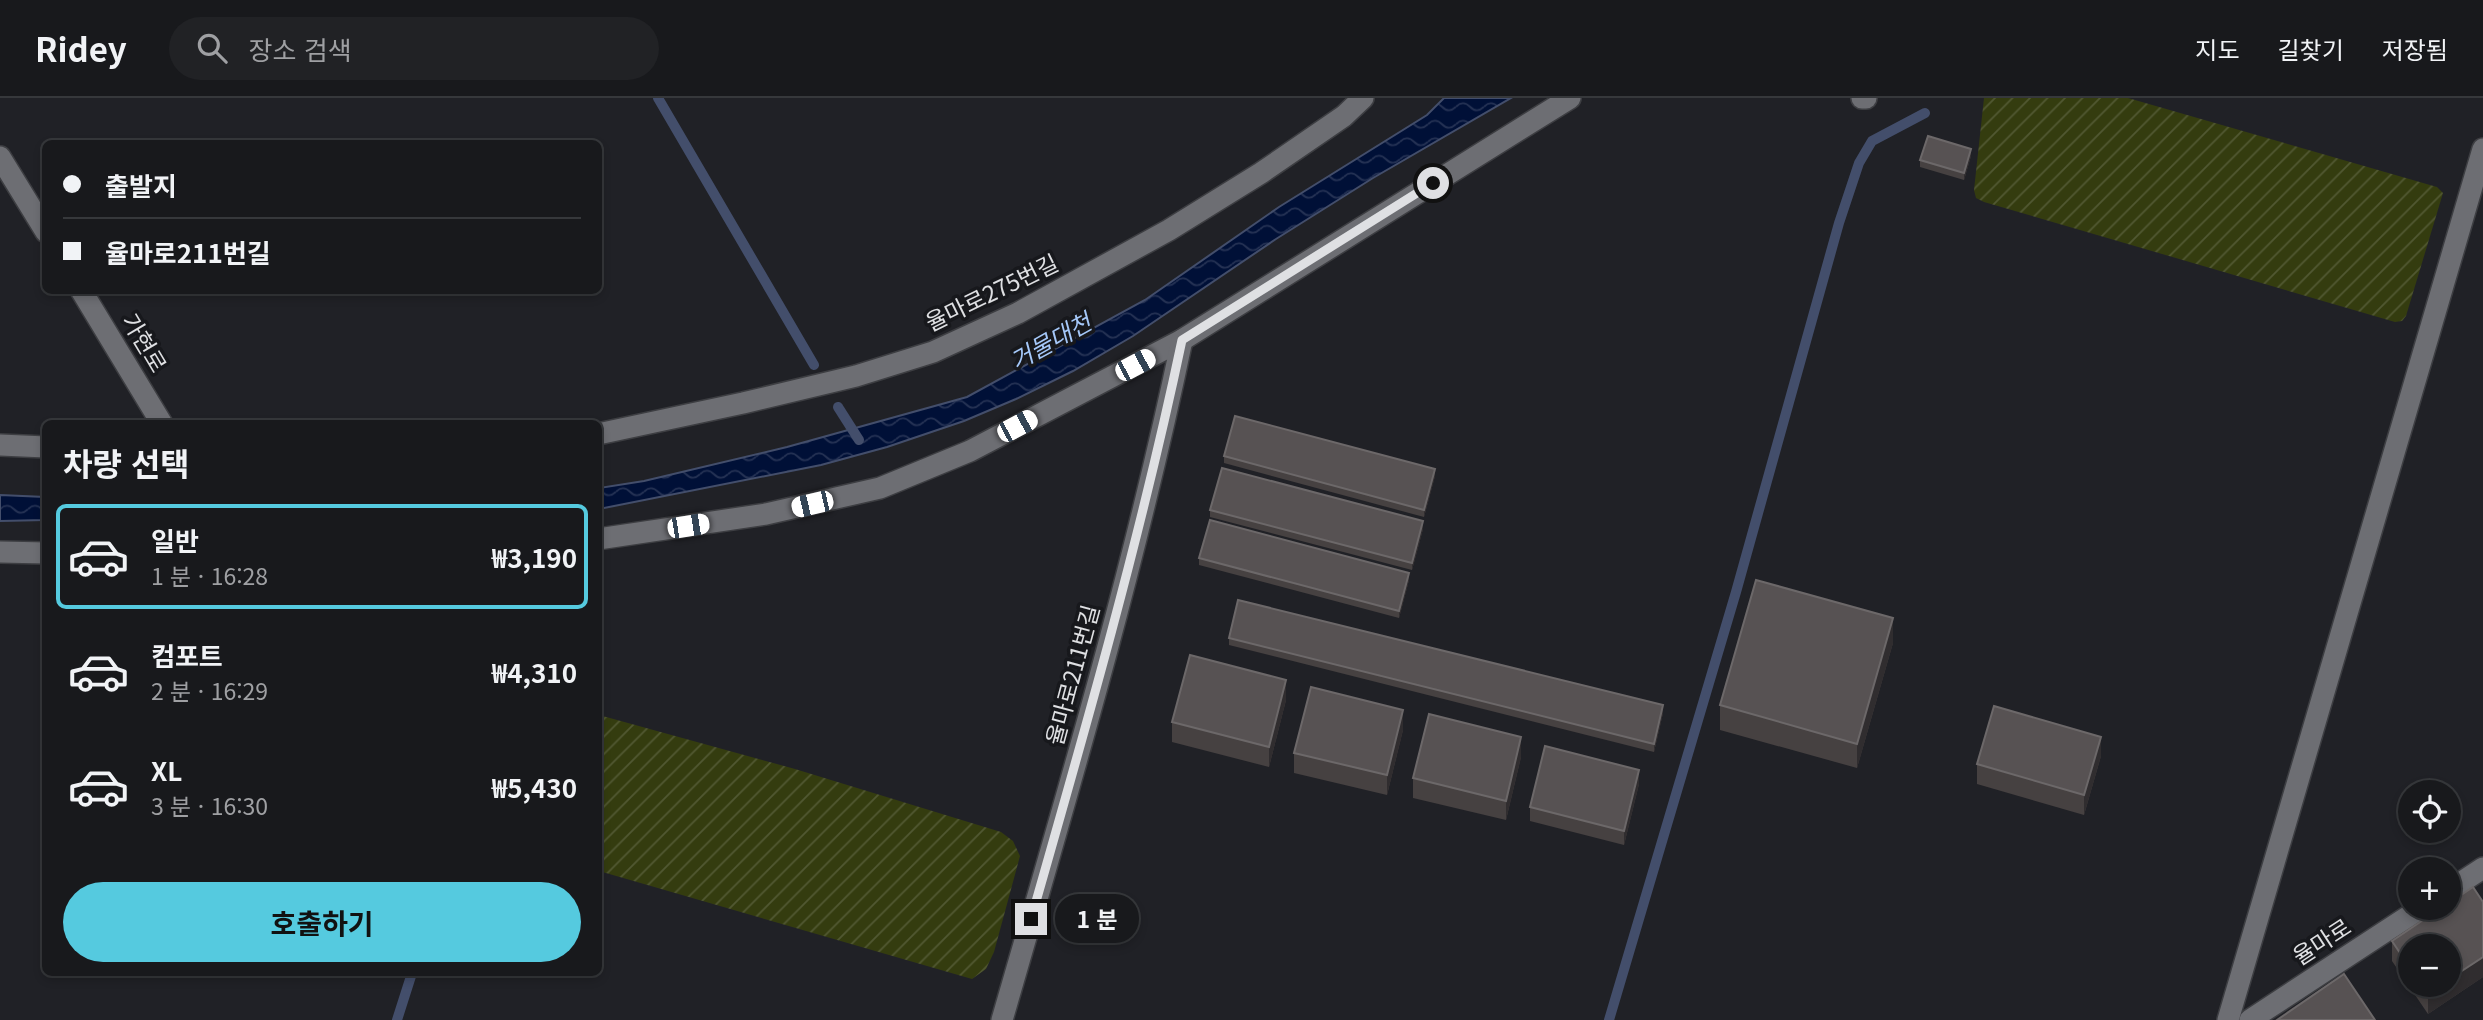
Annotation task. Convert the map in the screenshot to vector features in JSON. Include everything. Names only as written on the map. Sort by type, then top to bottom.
[{"type":"lane","name":"율마로275번길","points":[[602,433],[729,407],[844,379],[933,352],[1018,313],[1169,230],[1261,173],[1344,116],[1363,98]]},
{"type":"lane","points":[[602,538],[766,514],[880,488],[970,451],[1182,340],[1570,98]]},
{"type":"lane","points":[[2228,1020],[2483,149]]},
{"type":"lane","points":[[0,157],[42,225]]},
{"type":"lane","name":"가현로","points":[[83,294],[160,420]]},
{"type":"lane","name":"율마로211번길","points":[[1002,1020],[1118,609],[1165,421],[1182,340]]},
{"type":"lane","points":[[0,445],[42,447]]},
{"type":"lane","points":[[0,552],[42,554]]},
{"type":"lane","points":[[2461,882],[2483,868]]},
{"type":"lane","name":"율마로","points":[[2250,1020],[2403,920]]},
{"type":"green space","points":[[1984,98],[2128,98],[2437,187],[2443,193],[2406,316],[2402,321],[2395,322],[1976,198],[1974,190]]},
{"type":"green space","points":[[602,716],[795,769],[1001,832],[1013,841],[1020,856],[994,952],[986,969],[972,979],[602,872]]},
{"type":"water","points":[[1444,98],[1511,98],[1373,178],[1276,239],[1133,336],[1073,371],[1016,399],[964,421],[887,447],[821,465],[602,508],[602,488],[644,481],[787,447],[967,397],[1145,300],[1279,207],[1427,115]]},
{"type":"water","points":[[0,495],[42,497],[42,520],[0,521]]},
{"type":"building","points":[[1928,136],[1971,149],[1964,173],[1920,160]]},
{"type":"building","points":[[1235,416],[1435,469],[1424,510],[1224,456]]},
{"type":"building","points":[[1222,468],[1423,521],[1412,563],[1210,510]]},
{"type":"building","points":[[1210,520],[1409,573],[1399,611],[1199,558]]},
{"type":"building","points":[[1756,580],[1893,618],[1857,744],[1720,705]]},
{"type":"building","points":[[1238,600],[1663,705],[1654,744],[1229,638]]},
{"type":"building","points":[[1190,655],[1286,680],[1269,747],[1172,722]]},
{"type":"building","points":[[1311,687],[1403,710],[1387,775],[1294,753]]},
{"type":"building","points":[[1994,706],[2101,737],[2084,795],[1977,764]]},
{"type":"building","points":[[1429,714],[1521,737],[1506,801],[1413,778]]},
{"type":"building","points":[[1545,746],[1639,770],[1624,831],[1530,807]]},
{"type":"building","points":[[2473,887],[2483,902],[2483,957],[2461,971],[2461,934],[2402,934],[2423,920],[2461,920],[2461,895]]},
{"type":"building","points":[[2398,937],[2398,950],[2392,941]]},
{"type":"building","points":[[2344,974],[2375,1020],[2277,1020]]},
{"type":"waterway","points":[[658,98],[814,365]]},
{"type":"waterway","points":[[1609,1020],[1736,592],[1839,223],[1859,163],[1872,141],[1925,113]]},
{"type":"waterway","points":[[838,407],[859,440]]},
{"type":"waterway","points":[[397,1020],[411,976]]},
{"type":"route","points":[[1031,919],[1118,609],[1165,421],[1182,340],[1433,183]]},
{"type":"water label","name":"거물대천","points":[[1051,342]]}]
